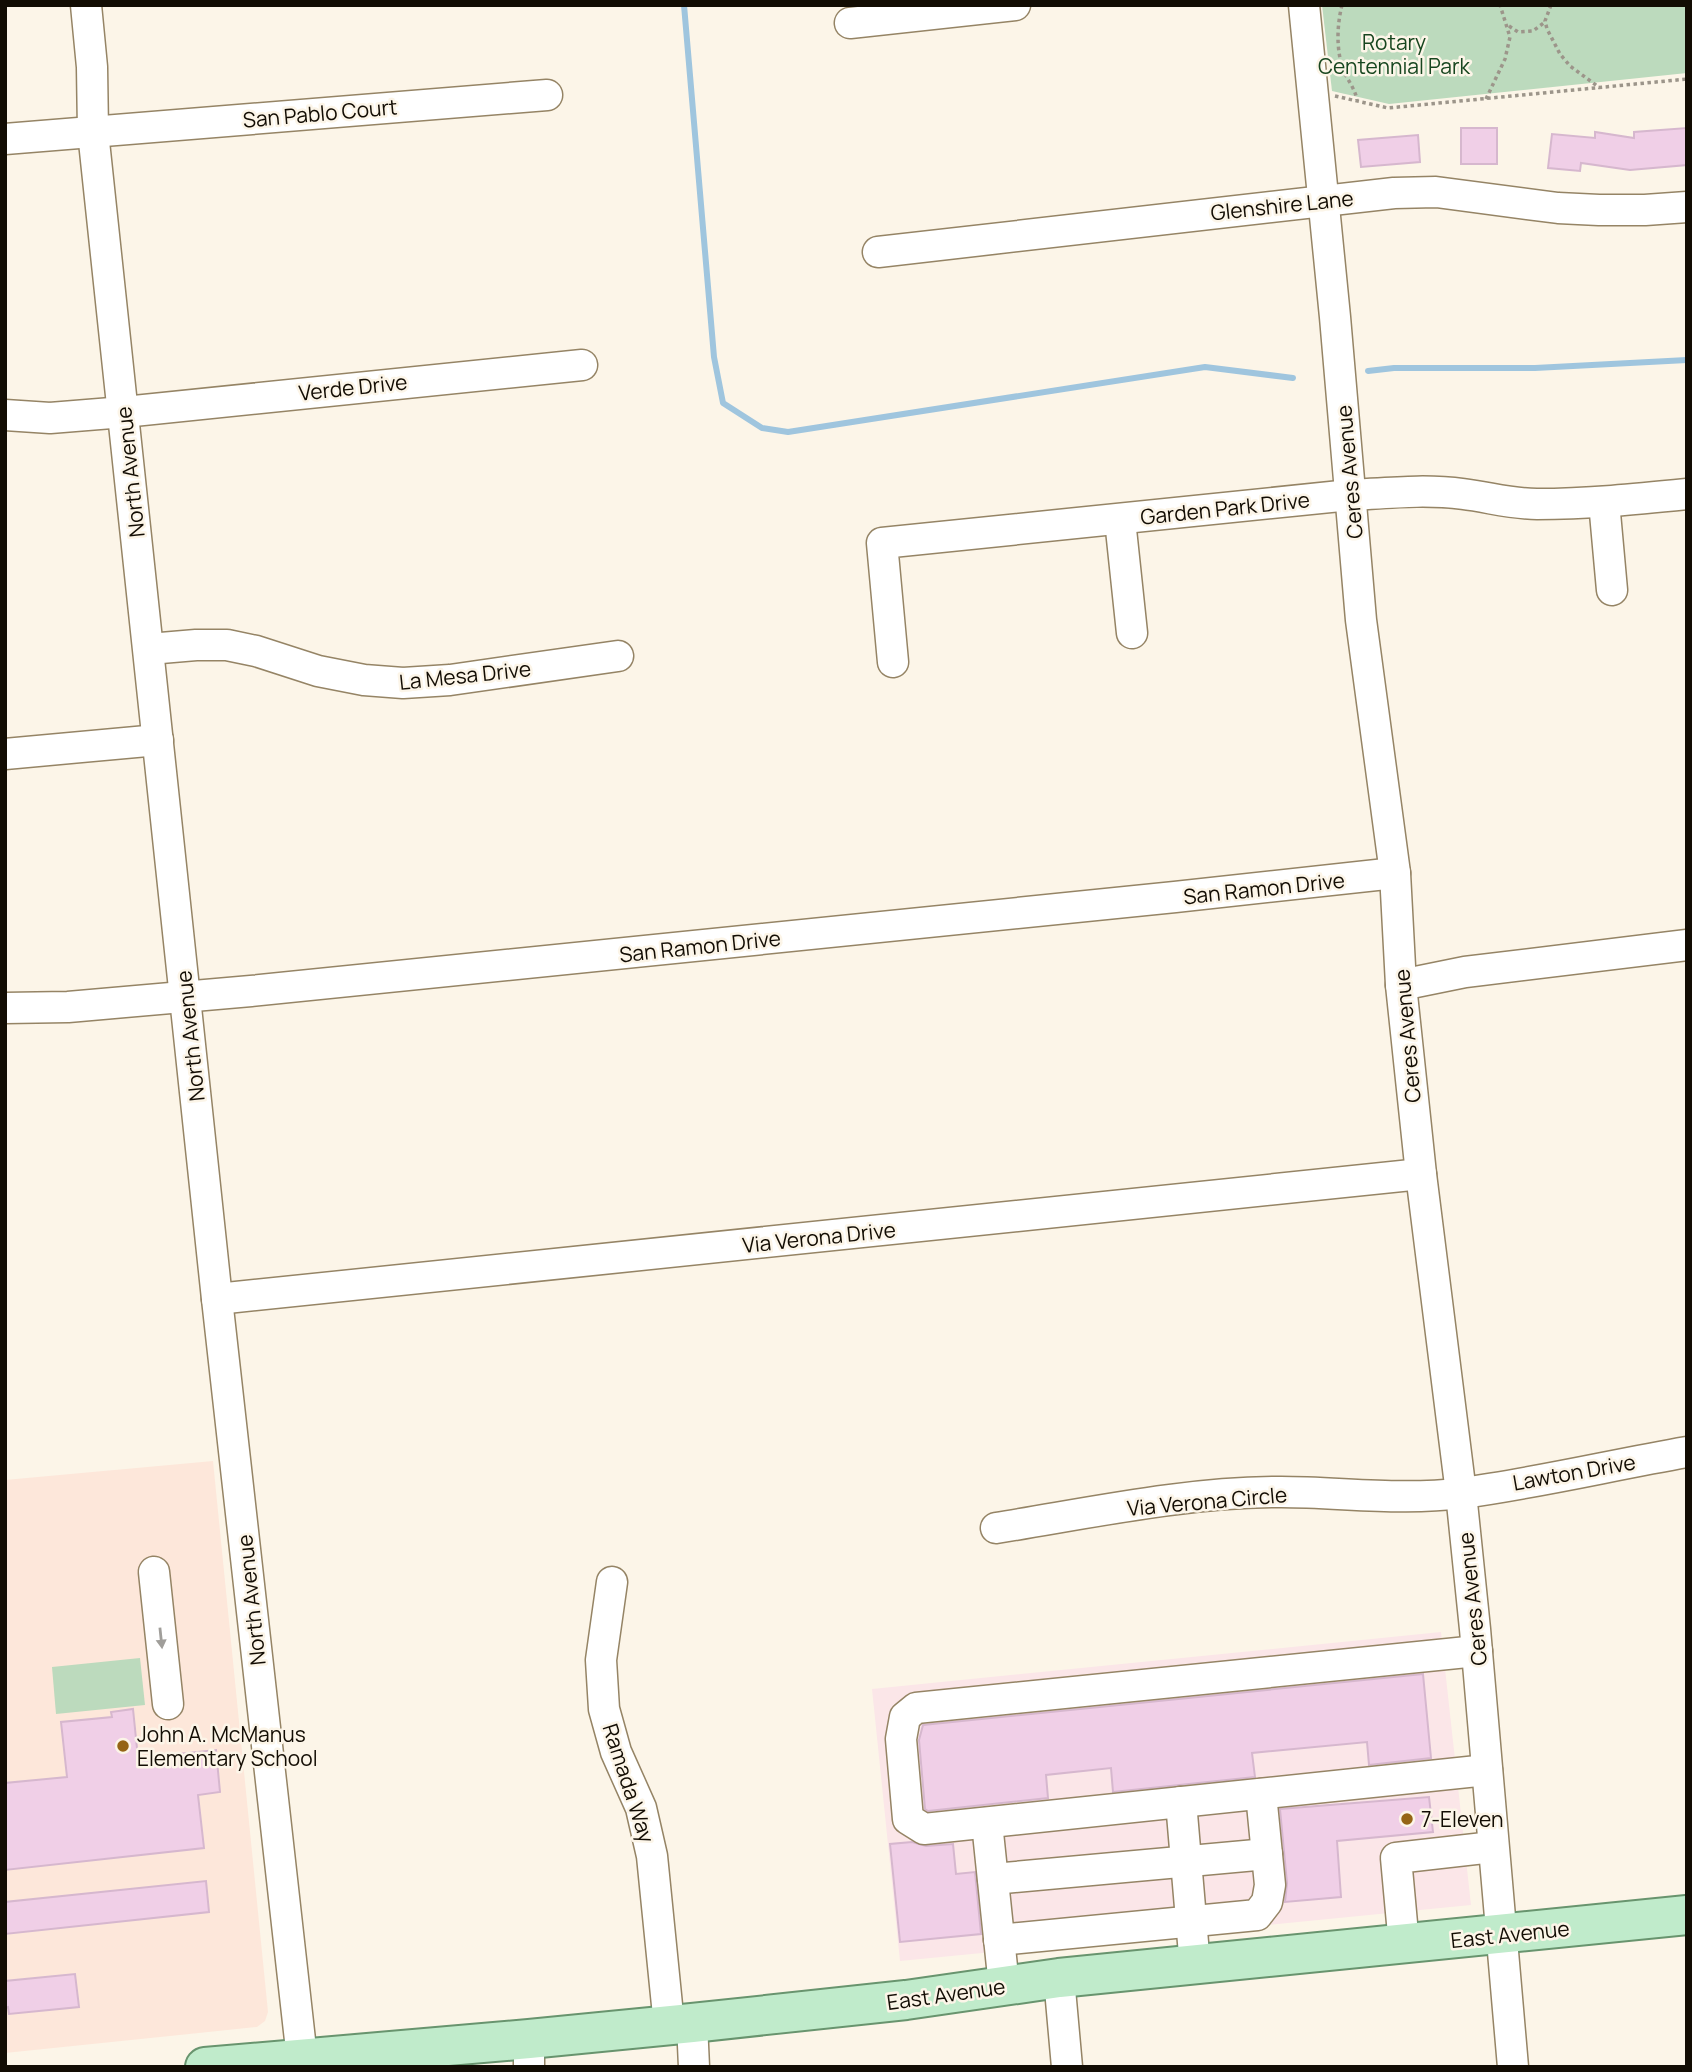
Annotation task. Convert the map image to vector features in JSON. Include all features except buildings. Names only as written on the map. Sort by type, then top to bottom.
[{"type":"main road","name":"East Avenue","points":[[205,2067],[529,2053],[681,2024],[906,2000],[1059,1978],[1500,1936],[1687,1915]]},
{"type":"street","name":"North Avenue","points":[[86,5],[92,67],[93,132],[303,2062]]},
{"type":"street","points":[[850,23],[1015,5]]},
{"type":"street","name":"Ceres Avenue","points":[[1304,5],[1361,620],[1395,873],[1401,985],[1421,1174],[1461,1493],[1513,2067]]},
{"type":"street","name":"San Pablo Court","points":[[5,139],[547,95]]},
{"type":"street","name":"Glenshire Lane","points":[[878,252],[1394,192],[1436,192],[1558,208],[1645,210],[1687,207]]},
{"type":"street","name":"Verde Drive","points":[[5,415],[50,418],[124,412],[582,365]]},
{"type":"street","name":"Garden Park Drive","points":[[893,662],[881,543],[1350,495],[1415,491],[1464,494],[1535,504],[1604,502],[1687,494]]},
{"type":"street","points":[[1604,502],[1612,590]]},
{"type":"street","points":[[1120,520],[1132,633]]},
{"type":"street","name":"La Mesa Drive","points":[[149,649],[227,645],[256,651],[318,671],[364,680],[403,683],[450,680],[618,656]]},
{"type":"street","points":[[5,754],[158,740]]},
{"type":"street","name":"San Ramon Drive","points":[[5,1007],[68,1007],[186,997],[1395,873]]},
{"type":"street","points":[[1401,985],[1465,972],[1687,945]]},
{"type":"street","name":"Via Verona Drive","points":[[218,1299],[1421,1174]]},
{"type":"street","name":"Lawton Drive","points":[[1461,1493],[1687,1452]]},
{"type":"street","name":"Via Verona Circle","points":[[996,1528],[1157,1502],[1222,1495],[1281,1492],[1403,1497],[1461,1493]]},
{"type":"street","points":[[154,1572],[168,1704]]},
{"type":"street","name":"Ramada Way","points":[[612,1582],[601,1660],[604,1709],[616,1752],[642,1808],[681,2024],[694,2067]]},
{"type":"street","points":[[1477,1651],[916,1708],[905,1717],[901,1738],[908,1819],[923,1829],[1487,1770]]},
{"type":"street","points":[[999,1940],[1257,1915],[1267,1902],[1269,1894],[1261,1794]]},
{"type":"street","points":[[1181,1802],[1195,1966]]},
{"type":"street","points":[[987,1823],[1004,1986]]},
{"type":"street","points":[[1404,1945],[1396,1858],[1493,1847]]},
{"type":"street","points":[[993,1879],[1267,1854]]},
{"type":"street","points":[[1059,1978],[1067,2067]]},
{"type":"path","points":[[1342,5],[1338,32],[1339,50],[1357,100]]},
{"type":"path","points":[[1486,99],[1504,59],[1510,37],[1500,5]]},
{"type":"path","points":[[1551,5],[1545,21],[1546,29],[1565,60],[1600,88]]},
{"type":"path","points":[[1507,24],[1518,32],[1533,31],[1545,21]]},
{"type":"path","points":[[1312,99],[1339,96],[1388,108],[1687,79]]},
{"type":"shaded area","name":"John A. McManus Elementary School","points":[[213,1461],[268,2012],[265,2021],[257,2027],[5,2053],[5,1480]]},
{"type":"shaded area","points":[[1441,1632],[1471,1905],[900,1961],[872,1689]]},
{"type":"green space","name":"Rotary Centennial Park","points":[[1322,5],[1687,5],[1687,73],[1389,104],[1332,91]]},
{"type":"green space","points":[[140,1658],[145,1705],[56,1714],[52,1667]]},
{"type":"waterway","points":[[684,5],[714,357],[723,403],[762,428],[788,432],[1205,367],[1293,378]]},
{"type":"waterway","points":[[1368,371],[1394,368],[1535,368],[1687,360]]},
{"type":"place","name":"John A. McManus Elementary School","points":[[123,1746]]},
{"type":"place","name":"7-Eleven","points":[[1407,1819]]}]
